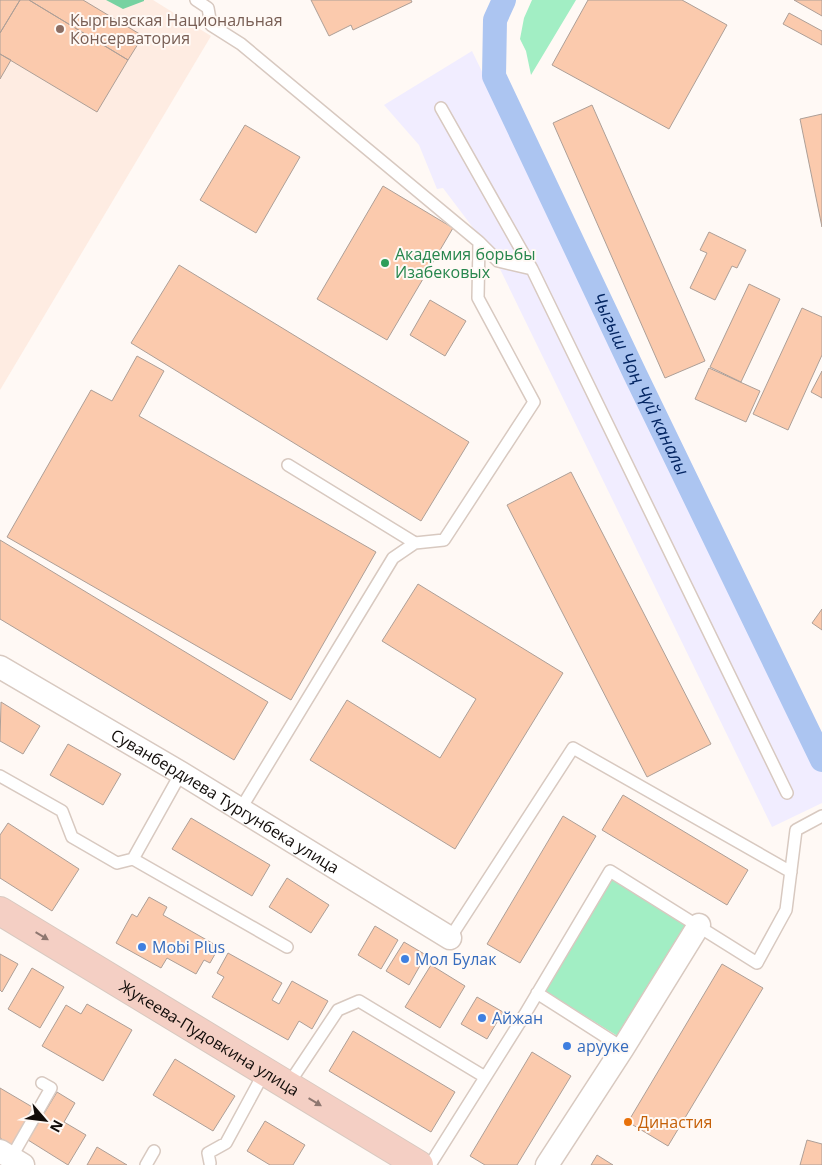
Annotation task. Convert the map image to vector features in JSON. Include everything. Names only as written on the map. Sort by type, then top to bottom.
[{"type":"main road","name":"Жукеева-Пудовкина улица","points":[[0,911],[419,1165]]},
{"type":"street","name":"Суванбердиева Тургунбека улица","points":[[0,667],[181,773],[450,938]]},
{"type":"street","points":[[547,1165],[623,1048],[699,925]]},
{"type":"lane","points":[[196,0],[208,8],[211,25],[241,44],[479,242],[498,261],[532,269]]},
{"type":"lane","points":[[441,108],[532,269],[787,793]]},
{"type":"lane","points":[[240,810],[394,558],[415,544],[444,540],[534,402],[478,298],[479,242]]},
{"type":"lane","points":[[288,465],[415,544]]},
{"type":"lane","points":[[450,938],[573,748],[791,872]]},
{"type":"lane","points":[[0,776],[62,811],[72,837],[117,864],[133,858],[181,773]]},
{"type":"lane","points":[[430,1165],[610,871],[757,962],[786,910],[796,830],[822,816]]},
{"type":"lane","points":[[133,858],[287,947]]},
{"type":"lane","points":[[537,993],[623,1048]]},
{"type":"lane","points":[[288,1085],[338,1010],[359,1002],[485,1077]]},
{"type":"lane","points":[[210,1163],[208,1153],[226,1143],[265,1071]]},
{"type":"lane","points":[[12,1158],[52,1088],[42,1083]]},
{"type":"lane","points":[[146,1165],[154,1151]]},
{"type":"shaded area","points":[[0,0],[153,0],[211,36],[0,390]]},
{"type":"shaded area","points":[[472,51],[822,772],[822,803],[772,827],[500,269],[485,256],[489,249],[443,188],[437,189],[419,145],[384,105]]},
{"type":"green space","points":[[106,0],[144,0],[144,1],[123,9]]},
{"type":"green space","points":[[532,0],[576,0],[531,75],[526,51],[520,39],[524,18]]},
{"type":"green space","points":[[612,877],[692,925],[624,1040],[543,990]]},
{"type":"building","points":[[0,0],[20,0],[0,33]]},
{"type":"building","points":[[20,0],[29,0],[128,60],[97,112],[0,54],[0,33]]},
{"type":"building","name":"Кыргызская Национальная Консерватория","points":[[29,0],[83,0],[143,36],[128,60]]},
{"type":"building","points":[[311,0],[411,0],[412,2],[353,30],[351,25],[329,36]]},
{"type":"building","points":[[588,0],[682,0],[727,25],[669,129],[552,65]]},
{"type":"building","points":[[794,0],[822,0],[822,16]]},
{"type":"building","points":[[789,13],[822,31],[822,45],[783,24]]},
{"type":"building","points":[[0,54],[11,60],[0,79]]},
{"type":"building","points":[[592,105],[705,361],[665,378],[553,123]]},
{"type":"building","points":[[822,114],[822,227],[800,119]]},
{"type":"building","points":[[245,125],[300,157],[256,233],[200,200]]},
{"type":"building","name":"Академия борьбы Изабековых","points":[[383,186],[453,228],[387,340],[317,299]]},
{"type":"building","points":[[709,232],[746,250],[737,268],[732,266],[715,300],[690,288],[707,253],[700,250]]},
{"type":"building","points":[[179,265],[469,442],[421,521],[131,343]]},
{"type":"building","points":[[749,284],[780,299],[741,382],[710,367]]},
{"type":"building","points":[[430,300],[466,321],[445,356],[410,335]]},
{"type":"building","points":[[802,308],[822,317],[822,355],[788,430],[753,414]]},
{"type":"building","points":[[137,356],[164,371],[139,416],[376,552],[291,700],[7,537],[91,390],[112,401]]},
{"type":"building","points":[[709,368],[760,391],[746,422],[695,399]]},
{"type":"building","points":[[822,371],[822,398],[811,392]]},
{"type":"building","points":[[571,472],[711,744],[647,777],[507,505]]},
{"type":"building","points":[[0,540],[268,702],[234,760],[0,619]]},
{"type":"building","points":[[418,584],[563,673],[455,849],[310,760],[347,700],[440,758],[476,699],[382,641]]},
{"type":"building","points":[[822,609],[822,630],[812,623]]},
{"type":"building","points":[[1,702],[40,726],[23,754],[0,741]]},
{"type":"building","points":[[68,744],[121,774],[103,805],[50,775]]},
{"type":"building","points":[[623,795],[748,870],[727,905],[602,830]]},
{"type":"building","points":[[563,816],[596,836],[520,963],[487,944]]},
{"type":"building","points":[[191,818],[270,865],[252,896],[172,849]]},
{"type":"building","points":[[8,823],[79,869],[52,911],[0,878],[0,835]]},
{"type":"building","points":[[287,878],[329,905],[311,933],[269,907]]},
{"type":"building","points":[[149,897],[167,907],[163,915],[219,947],[210,963],[204,960],[196,974],[167,958],[161,968],[116,943],[132,914],[137,917]]},
{"type":"building","points":[[375,926],[398,940],[381,969],[358,955]]},
{"type":"building","points":[[404,942],[426,955],[409,985],[386,971]]},
{"type":"building","points":[[228,953],[282,983],[272,1000],[279,1004],[292,981],[328,1001],[312,1029],[299,1021],[288,1040],[212,997],[224,977],[217,973]]},
{"type":"building","points":[[0,954],[18,964],[2,992],[0,990]]},
{"type":"building","points":[[722,964],[763,988],[668,1146],[628,1122]]},
{"type":"building","points":[[431,965],[465,986],[440,1028],[405,1007]]},
{"type":"building","points":[[32,968],[64,987],[40,1028],[8,1009]]},
{"type":"building","name":"Айжан","points":[[477,997],[503,1012],[487,1039],[461,1024]]},
{"type":"building","points":[[87,1004],[132,1030],[103,1081],[42,1046],[66,1005],[81,1014]]},
{"type":"building","points":[[353,1031],[455,1092],[431,1132],[329,1071]]},
{"type":"building","points":[[532,1052],[571,1076],[517,1165],[485,1165],[470,1156]]},
{"type":"building","points":[[175,1059],[235,1096],[213,1131],[153,1095]]},
{"type":"building","points":[[0,1088],[34,1108],[13,1146],[0,1138]]},
{"type":"building","points":[[57,1092],[75,1103],[64,1122],[86,1135],[68,1165],[28,1140]]},
{"type":"building","points":[[265,1121],[305,1145],[293,1165],[270,1165],[247,1151]]},
{"type":"building","points":[[807,1140],[822,1144],[822,1165],[800,1165]]},
{"type":"building","points":[[97,1147],[127,1165],[87,1165]]},
{"type":"building","points":[[597,1155],[613,1165],[591,1165]]},
{"type":"waterway","name":"Чыгыш Чоң Чүй каналы","points":[[504,0],[495,20],[494,76],[635,374],[822,760]]},
{"type":"place","name":"Кыргызская Национальная Консерватория","points":[[60,29]]},
{"type":"place","name":"Академия борьбы Изабековых","points":[[385,263]]},
{"type":"place","name":"Mobi Plus","points":[[142,947]]},
{"type":"place","name":"Мол Булак","points":[[405,959]]},
{"type":"place","name":"Айжан","points":[[482,1018]]},
{"type":"place","name":"арууке","points":[[567,1046]]},
{"type":"place","name":"Династия","points":[[628,1122]]}]
